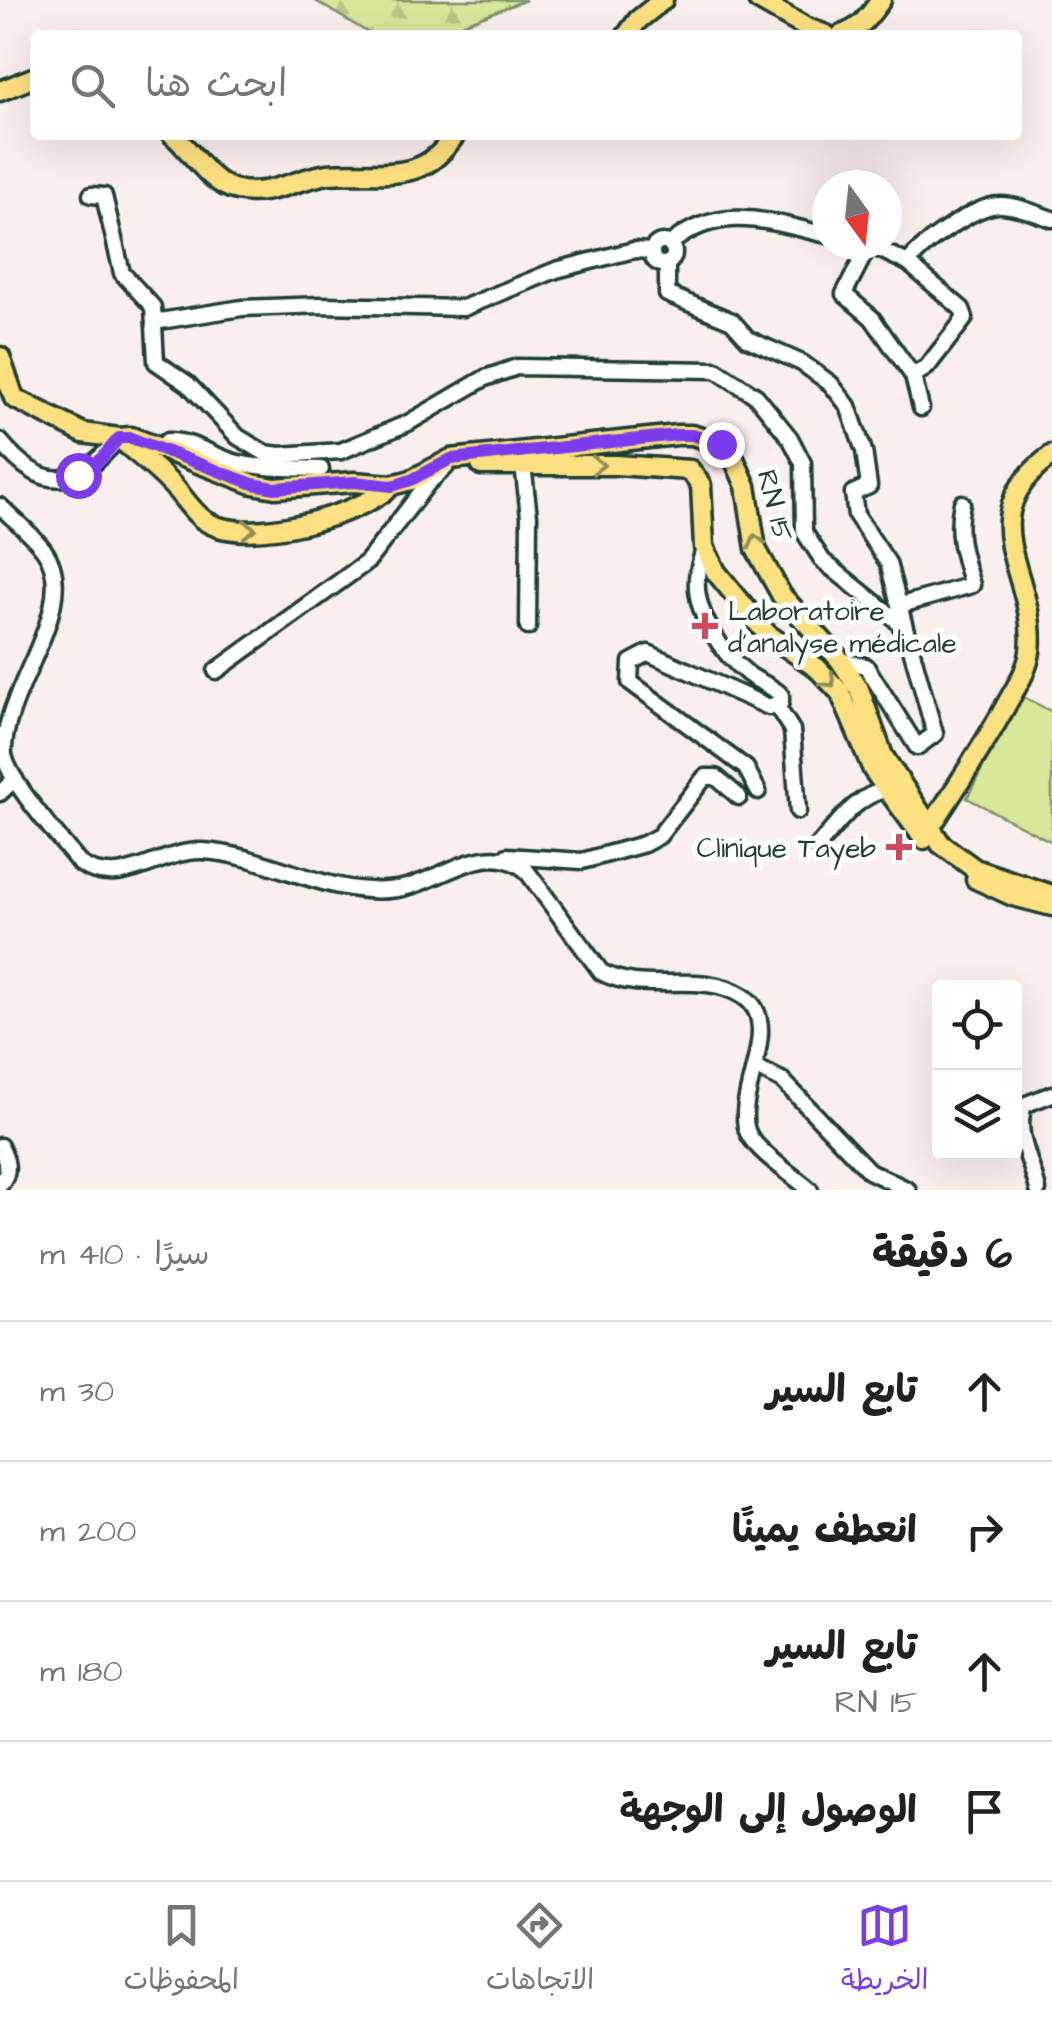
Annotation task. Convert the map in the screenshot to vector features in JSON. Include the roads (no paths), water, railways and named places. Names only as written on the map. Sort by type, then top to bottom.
[{"type":"main road","points":[[631,30],[663,0]]},
{"type":"main road","points":[[758,0],[812,30]]},
{"type":"main road","points":[[855,30],[881,0]]},
{"type":"main road","points":[[0,92],[30,80]]},
{"type":"main road","points":[[177,140],[223,184],[237,190],[261,191],[328,174],[416,168],[434,160],[452,140]]},
{"type":"main road","points":[[0,357],[14,398],[84,433],[131,438],[253,484],[275,488],[354,482],[392,486]]},
{"type":"main road","name":"RN 15","points":[[438,469],[451,459],[661,436],[692,435],[721,444],[742,472],[753,541],[782,596],[840,660],[859,690],[883,756],[927,834],[975,869],[1052,895]]},
{"type":"main road","points":[[119,438],[208,523],[244,532],[301,524],[350,509],[378,499],[392,486],[438,469]]},
{"type":"main road","points":[[927,834],[977,758],[1027,664],[1030,639],[1024,593],[1008,543],[1010,510],[1029,476],[1052,454]]},
{"type":"main road","points":[[170,483],[170,470],[184,458]]},
{"type":"main road","name":"RN 15","points":[[438,469],[523,465],[666,466],[690,470],[702,486],[704,547],[716,572],[767,634],[817,668],[840,692],[873,770],[886,790],[962,872],[1013,896],[1052,906]]},
{"type":"street","points":[[91,195],[104,196],[122,272],[151,303],[156,362],[188,384],[264,460],[321,469]]},
{"type":"street","points":[[908,264],[918,248],[980,210],[1000,204],[1052,219]]},
{"type":"street","points":[[651,251],[660,241],[670,244],[702,224],[728,216],[812,231]]},
{"type":"street","points":[[670,244],[674,254],[667,263],[666,294],[732,321],[748,338],[802,362],[830,384],[848,406],[864,450],[869,486],[853,493],[856,515],[888,564],[935,734],[917,747],[866,666],[840,660]]},
{"type":"street","points":[[154,322],[171,317],[322,305],[463,308],[556,270],[634,250],[651,251]]},
{"type":"street","points":[[651,251],[656,262],[667,263]]},
{"type":"street","points":[[860,260],[844,294],[872,318],[912,376],[921,408]]},
{"type":"street","points":[[900,260],[962,309],[965,318],[927,368],[912,376]]},
{"type":"street","points":[[162,450],[167,441],[182,441],[235,462],[341,451],[408,422],[485,378],[517,367],[716,370],[756,396],[790,438],[804,463],[804,532],[823,561],[896,619],[907,634]]},
{"type":"street","points":[[0,441],[13,457],[44,479],[54,481],[78,475],[100,460],[119,438]]},
{"type":"street","points":[[523,465],[528,516],[528,627]]},
{"type":"street","points":[[216,671],[368,562],[438,469]]},
{"type":"street","points":[[901,605],[972,585],[959,543],[957,523],[962,503]]},
{"type":"street","points":[[0,506],[44,551],[54,570],[51,604],[0,730],[4,759],[79,863],[91,871],[112,875],[139,870],[174,854],[217,852],[368,890],[400,889],[496,856],[532,855],[582,861],[644,844],[658,836],[705,777],[716,776],[739,797]]},
{"type":"street","points":[[704,547],[697,578],[698,601],[721,647],[748,674],[781,695],[780,702],[769,707],[656,654],[640,655],[631,662],[630,682],[746,768],[758,791]]},
{"type":"street","points":[[776,705],[792,730],[798,811]]},
{"type":"street","points":[[0,793],[15,779]]},
{"type":"street","points":[[816,847],[871,792],[886,790]]},
{"type":"street","points":[[496,856],[526,870],[601,972],[630,983],[682,982],[728,989],[747,998],[756,1015],[760,1046],[744,1101],[743,1121],[750,1139],[810,1190]]},
{"type":"street","points":[[755,1068],[783,1081],[869,1171],[908,1190]]},
{"type":"street","points":[[1038,1190],[1021,1134],[1020,1117],[1024,1105],[1052,1094]]},
{"type":"street","points":[[0,1146],[8,1167],[0,1185]]},
{"type":"place","name":"Laboratoire d'analyse médicale","points":[[705,626]]},
{"type":"place","name":"Clinique Tayeb","points":[[899,847]]}]
